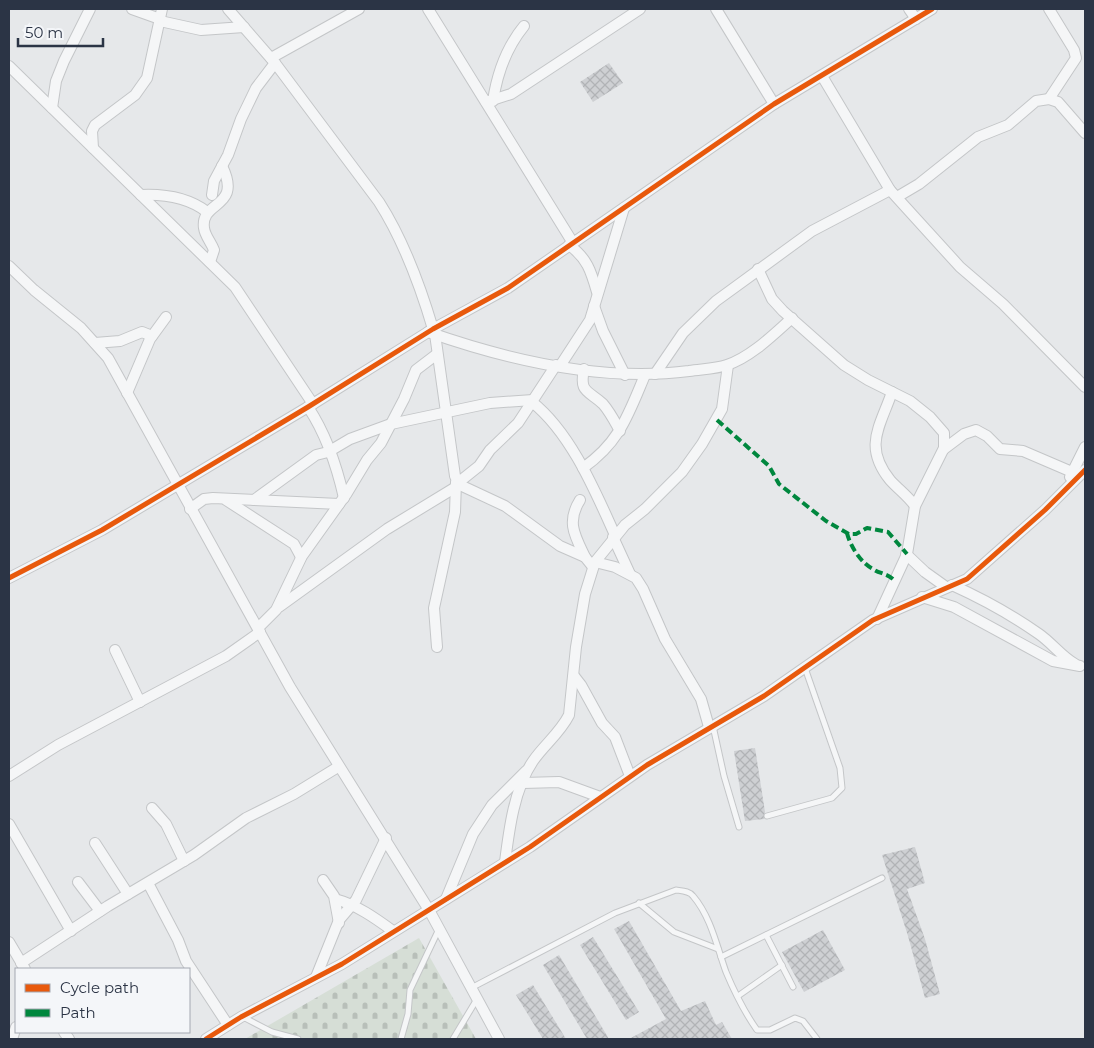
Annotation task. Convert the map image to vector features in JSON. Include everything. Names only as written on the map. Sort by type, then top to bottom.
[{"type":"street","points":[[52,108],[56,81],[64,60],[90,9]]},
{"type":"street","points":[[132,9],[161,16],[201,30],[244,27]]},
{"type":"street","points":[[228,9],[273,61],[335,146],[366,182],[392,223],[422,289],[437,354],[457,483],[455,512],[434,608],[437,647]]},
{"type":"street","points":[[212,195],[214,181],[256,88],[273,61],[359,9]]},
{"type":"street","points":[[428,9],[489,101],[571,244],[588,263],[597,292]]},
{"type":"street","points":[[489,101],[511,94],[640,9]]},
{"type":"street","points":[[716,9],[774,104]]},
{"type":"street","points":[[909,9],[916,19]]},
{"type":"street","points":[[9,577],[102,530],[508,288],[774,104],[932,9]]},
{"type":"street","points":[[1049,9],[1085,65]]},
{"type":"street","points":[[93,148],[92,131],[94,125],[135,95],[147,78],[161,16]]},
{"type":"street","points":[[489,101],[509,48],[524,26]]},
{"type":"street","points":[[1050,99],[1076,58],[1076,53]]},
{"type":"street","points":[[9,66],[235,286],[311,406],[330,451],[342,501]]},
{"type":"street","points":[[822,76],[894,194],[960,267],[1003,304],[1085,387]]},
{"type":"street","points":[[583,468],[612,445],[650,375],[683,333],[716,301],[812,231],[919,184],[978,138],[1008,126],[1036,101],[1050,99],[1058,102],[1085,134]]},
{"type":"street","points":[[210,262],[214,250],[204,229],[207,212],[220,203],[228,191],[228,180],[222,166]]},
{"type":"street","points":[[141,195],[159,194],[180,199],[207,212]]},
{"type":"street","points":[[278,608],[387,529],[457,483],[479,466],[490,450],[510,432],[581,336],[594,306],[624,208]]},
{"type":"street","points":[[758,269],[772,299],[792,318],[844,364],[868,380],[910,401],[939,425],[946,439],[944,449],[915,506],[906,554],[876,619]]},
{"type":"street","points":[[10,270],[81,328],[108,358],[290,687],[338,767],[386,838],[429,910],[499,1039]]},
{"type":"street","points":[[594,306],[602,331],[625,375]]},
{"type":"street","points":[[127,393],[152,336],[166,317]]},
{"type":"street","points":[[432,332],[486,350],[558,365],[625,375],[650,375],[728,365],[757,347],[792,318]]},
{"type":"street","points":[[95,343],[120,341],[142,332],[152,336]]},
{"type":"street","points":[[9,776],[58,745],[226,656],[259,630],[278,608],[301,557],[342,501],[367,460],[381,443],[416,370],[437,354]]},
{"type":"street","points":[[446,899],[473,834],[492,805],[530,767],[569,715],[585,594],[594,564],[614,536],[682,472],[702,444],[722,409],[728,365]]},
{"type":"street","points":[[584,369],[582,384],[584,390],[603,405],[620,431]]},
{"type":"street","points":[[892,392],[875,439],[874,450],[876,457],[890,480],[915,506]]},
{"type":"street","points":[[254,500],[316,455],[330,451],[350,439],[391,424],[446,414],[490,403],[533,402],[546,416],[583,468],[630,574],[643,589],[665,639],[701,699],[711,726]]},
{"type":"street","points":[[944,449],[964,434],[976,430],[987,436],[1000,449],[1023,451],[1072,472]]},
{"type":"street","points":[[1067,488],[1072,472],[1085,447]]},
{"type":"street","points":[[206,1039],[241,1017],[342,964],[429,910],[505,862],[630,776],[764,696],[876,619],[922,597],[967,579],[1085,470]]},
{"type":"street","points":[[457,483],[469,491],[505,506],[560,546],[584,557],[594,564],[630,574]]},
{"type":"street","points":[[190,509],[204,499],[342,501]]},
{"type":"street","points":[[224,499],[294,544],[301,557]]},
{"type":"street","points":[[580,500],[572,517],[572,525],[584,557]]},
{"type":"street","points":[[906,554],[925,572],[949,586],[1013,617],[1040,635],[1070,661],[1083,667]]},
{"type":"street","points":[[922,597],[954,607],[1053,661],[1083,667]]},
{"type":"street","points":[[115,650],[140,702]]},
{"type":"street","points":[[574,676],[582,685],[602,723],[615,737],[630,776]]},
{"type":"street","points":[[9,942],[23,966],[71,931],[184,861],[246,818],[294,794],[338,767]]},
{"type":"street","points":[[505,862],[509,835],[523,784],[530,767]]},
{"type":"street","points":[[523,784],[559,782],[600,797]]},
{"type":"street","points":[[152,808],[166,824],[184,861]]},
{"type":"street","points":[[9,824],[71,931]]},
{"type":"street","points":[[316,977],[338,923],[353,905],[386,838]]},
{"type":"street","points":[[95,843],[128,894]]},
{"type":"street","points":[[323,880],[332,890],[338,923]]},
{"type":"street","points":[[78,882],[100,912]]},
{"type":"street","points":[[148,883],[178,940],[186,961],[228,1025]]},
{"type":"street","points":[[335,899],[353,905],[393,931]]},
{"type":"lane","points":[[767,816],[832,798],[842,788],[840,768],[805,668]]},
{"type":"lane","points":[[711,726],[739,828]]},
{"type":"lane","points":[[721,957],[882,878]]},
{"type":"lane","points":[[471,988],[614,913],[676,890],[686,891],[693,895],[697,902],[748,1018],[757,1030],[770,1030],[795,1018],[803,1021],[817,1039]]},
{"type":"lane","points":[[639,903],[674,932],[718,949]]},
{"type":"lane","points":[[401,1039],[408,1014],[410,990],[439,928]]},
{"type":"lane","points":[[766,935],[793,987]]},
{"type":"lane","points":[[738,996],[782,965]]},
{"type":"lane","points":[[453,1039],[477,999]]},
{"type":"lane","points":[[241,1017],[272,1032],[298,1039]]},
{"type":"green space","points":[[419,938],[476,1039],[245,1039]]},
{"type":"building","points":[[609,63],[623,83],[593,102],[580,82]]},
{"type":"building","points":[[755,748],[765,812],[764,819],[745,821],[734,751]]},
{"type":"building","points":[[915,847],[925,883],[907,889],[925,939],[940,994],[925,998],[908,936],[882,855]]},
{"type":"building","points":[[629,921],[681,1011],[705,1001],[716,1025],[722,1022],[732,1039],[629,1039],[666,1019],[614,929]]},
{"type":"building","points":[[823,930],[845,970],[804,992],[782,952]]},
{"type":"building","points":[[593,937],[639,1012],[626,1020],[580,945]]},
{"type":"building","points":[[559,955],[609,1039],[587,1039],[543,965]]},
{"type":"building","points":[[533,985],[566,1039],[543,1039],[516,995]]},
{"type":"marked path","points":[[717,420],[769,466],[779,484],[826,521],[849,534],[856,534],[867,528],[888,532],[907,554]]},
{"type":"marked path","points":[[847,533],[853,549],[864,563],[894,580]]},
{"type":"cycle path","points":[[9,578],[102,530],[308,407],[433,329],[508,288],[774,104],[932,9]]},
{"type":"cycle path","points":[[206,1039],[241,1017],[342,964],[530,847],[647,765],[764,696],[873,620],[967,579],[1045,510],[1085,470]]}]
